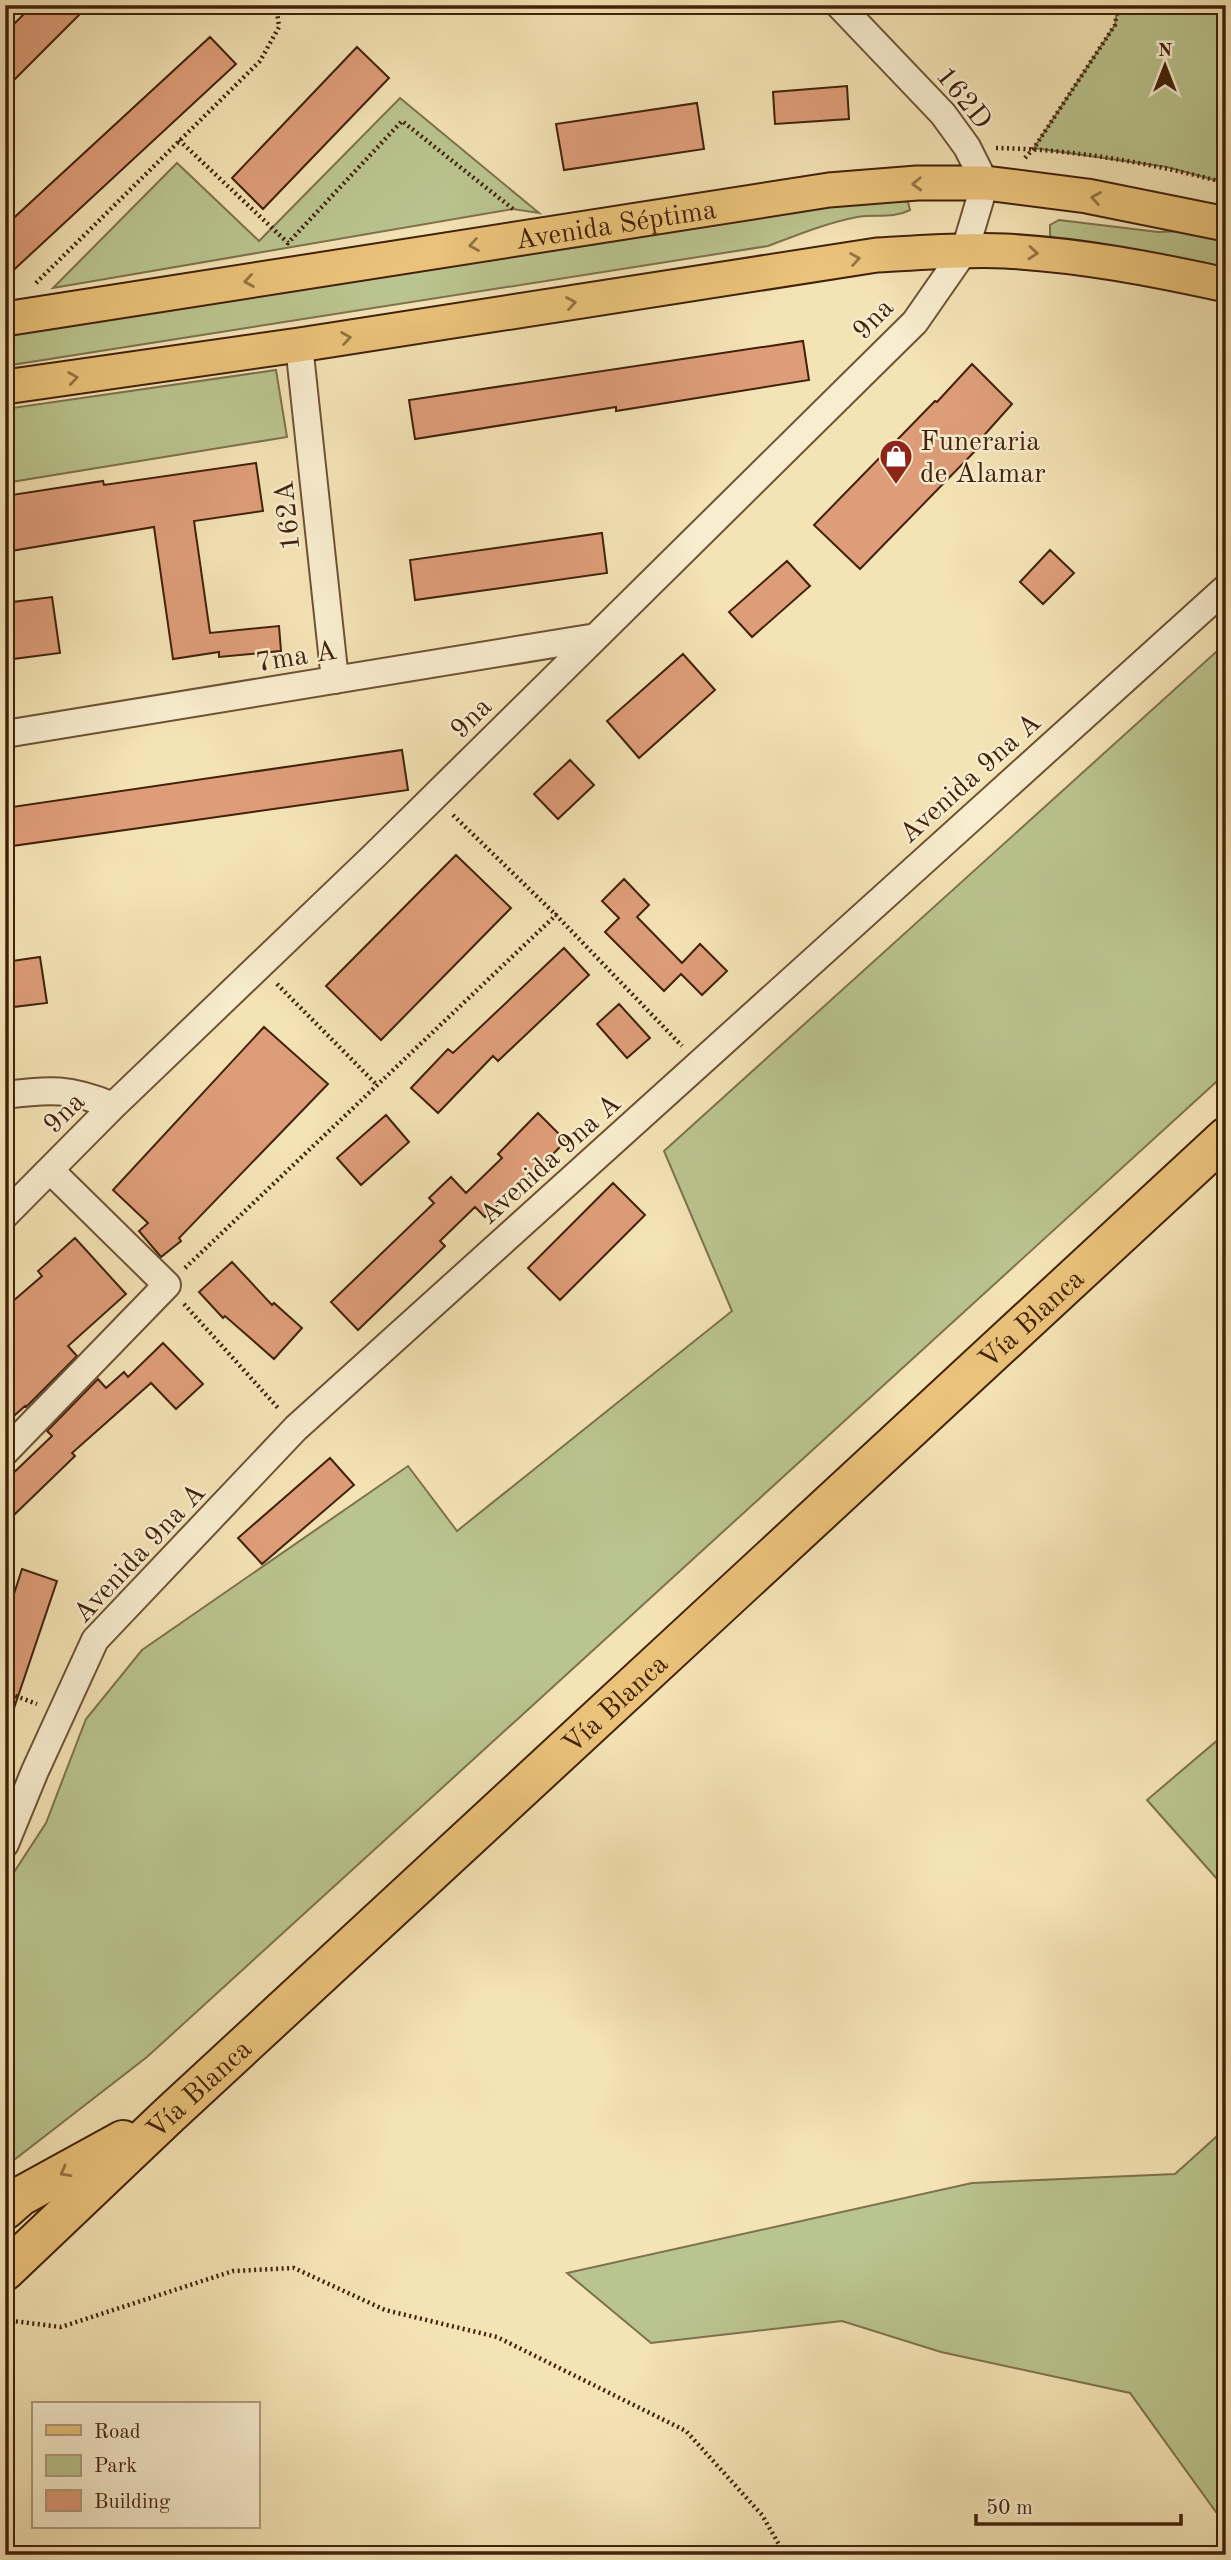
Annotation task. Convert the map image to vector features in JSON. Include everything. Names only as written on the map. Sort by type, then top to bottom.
[{"type":"highway","name":"Vía Blanca","points":[[5,2271],[167,2116],[1226,1137]]},
{"type":"highway","points":[[5,2210],[21,2196],[167,2116]]},
{"type":"main road","name":"Avenida Séptima","points":[[5,319],[829,190],[917,183],[985,183],[1087,196],[1226,224]]},
{"type":"main road","points":[[5,387],[299,345],[877,255],[964,250],[1006,251],[1150,268],[1226,285]]},
{"type":"street","name":"162D","points":[[839,5],[943,114],[967,147],[985,183]]},
{"type":"street","points":[[964,250],[985,183]]},
{"type":"street","name":"9na","points":[[5,1215],[113,1106],[434,797],[915,322],[964,250]]},
{"type":"street","name":"162A","points":[[299,345],[335,680]]},
{"type":"street","name":"Avenida 9na A","points":[[5,1844],[95,1640],[296,1428],[1226,588]]},
{"type":"street","name":"7ma A","points":[[5,734],[596,637]]},
{"type":"street","points":[[5,1095],[62,1090],[85,1094],[113,1106]]},
{"type":"street","points":[[5,1452],[167,1285],[50,1170]]},
{"type":"path","points":[[36,283],[260,61],[279,27],[276,5]]},
{"type":"path","points":[[985,183],[1028,156],[1115,25],[1118,5]]},
{"type":"path","points":[[179,140],[288,243],[402,121],[513,209]]},
{"type":"path","points":[[434,797],[556,915],[699,1064]]},
{"type":"path","points":[[296,1428],[167,1285],[556,915]]},
{"type":"path","points":[[259,966],[377,1085]]},
{"type":"path","points":[[5,1692],[62,1714]]},
{"type":"path","points":[[5,2320],[61,2327],[233,2271],[293,2268],[385,2310],[497,2337],[686,2431],[762,2515],[785,2555]]},
{"type":"green space","points":[[1118,5],[1226,5],[1226,183],[1167,167],[1034,148],[1115,25]]},
{"type":"green space","points":[[400,98],[539,213],[513,209],[53,288],[177,163],[259,241]]},
{"type":"green space","points":[[898,200],[908,202],[910,210],[845,220],[768,246],[5,366],[5,334],[610,242],[830,205]]},
{"type":"green space","points":[[1059,220],[1158,232],[1186,231],[1226,238],[1226,268],[1063,241],[1050,236],[1050,225]]},
{"type":"green space","points":[[276,370],[287,437],[5,483],[5,409]]},
{"type":"green space","points":[[1226,643],[1226,1073],[147,2057],[5,2167],[5,1886],[46,1823],[86,1719],[142,1650],[408,1466],[457,1531],[732,1311],[664,1151]]},
{"type":"green space","points":[[1226,1733],[1226,1889],[1147,1800]]},
{"type":"green space","points":[[1226,2128],[1226,2526],[1130,2393],[941,2352],[842,2321],[651,2343],[567,2273],[972,2183],[1175,2174]]},
{"type":"building","points":[[33,5],[89,5],[5,89],[5,33]]},
{"type":"building","points":[[210,37],[236,64],[5,278],[5,226]]},
{"type":"building","points":[[357,47],[389,78],[263,209],[232,178]]},
{"type":"building","points":[[847,86],[849,119],[775,124],[773,92]]},
{"type":"building","points":[[697,103],[704,149],[564,170],[556,124]]},
{"type":"building","points":[[803,341],[809,380],[415,439],[409,400]]},
{"type":"building","points":[[972,364],[1012,404],[978,442],[981,445],[860,569],[814,525]]},
{"type":"building","points":[[256,463],[263,511],[194,521],[210,633],[279,626],[281,651],[219,657],[219,652],[173,659],[154,527],[5,552],[5,496]]},
{"type":"building","points":[[602,533],[607,573],[415,600],[410,560]]},
{"type":"building","points":[[1050,550],[1074,573],[1043,604],[1020,582]]},
{"type":"building","points":[[787,561],[810,586],[752,637],[729,612]]},
{"type":"building","points":[[52,597],[60,653],[5,660],[5,603]]},
{"type":"building","points":[[683,654],[715,690],[639,758],[607,721]]},
{"type":"building","points":[[402,750],[408,790],[5,847],[5,808]]},
{"type":"building","points":[[570,760],[594,785],[558,819],[534,794]]},
{"type":"building","points":[[456,855],[511,908],[381,1040],[326,986]]},
{"type":"building","points":[[624,879],[649,905],[637,917],[682,963],[700,944],[727,971],[702,995],[681,974],[664,991],[605,932],[619,918],[602,901]]},
{"type":"building","points":[[564,948],[589,975],[498,1061],[493,1056],[438,1113],[411,1088],[448,1049],[453,1053]]},
{"type":"building","points":[[40,957],[47,1003],[5,1008],[5,962]]},
{"type":"building","points":[[619,1004],[650,1038],[627,1058],[597,1024]]},
{"type":"building","points":[[264,1027],[328,1084],[179,1238],[181,1241],[161,1257],[139,1231],[148,1223],[113,1190]]},
{"type":"building","points":[[538,1113],[566,1141],[485,1217],[475,1207],[440,1241],[445,1246],[358,1330],[331,1302],[434,1203],[429,1198],[451,1177],[466,1193],[502,1158],[498,1154]]},
{"type":"building","points":[[386,1115],[409,1142],[361,1185],[337,1158]]},
{"type":"building","points":[[613,1183],[645,1215],[560,1300],[528,1268]]},
{"type":"building","points":[[75,1238],[126,1294],[68,1346],[77,1356],[5,1424],[5,1308],[42,1276],[38,1271]]},
{"type":"building","points":[[232,1262],[272,1305],[274,1303],[302,1328],[274,1359],[225,1316],[223,1318],[199,1292]]},
{"type":"building","points":[[163,1343],[203,1384],[176,1409],[151,1383],[72,1453],[75,1456],[15,1514],[5,1503],[5,1481],[52,1436],[47,1431],[98,1379],[106,1388],[124,1372],[128,1377]]},
{"type":"building","points":[[330,1458],[354,1485],[262,1564],[238,1538]]},
{"type":"building","points":[[22,1569],[57,1581],[9,1723],[5,1722],[5,1622]]},
{"type":"place","name":"Funeraria de Alamar","points":[[896,486]]}]
